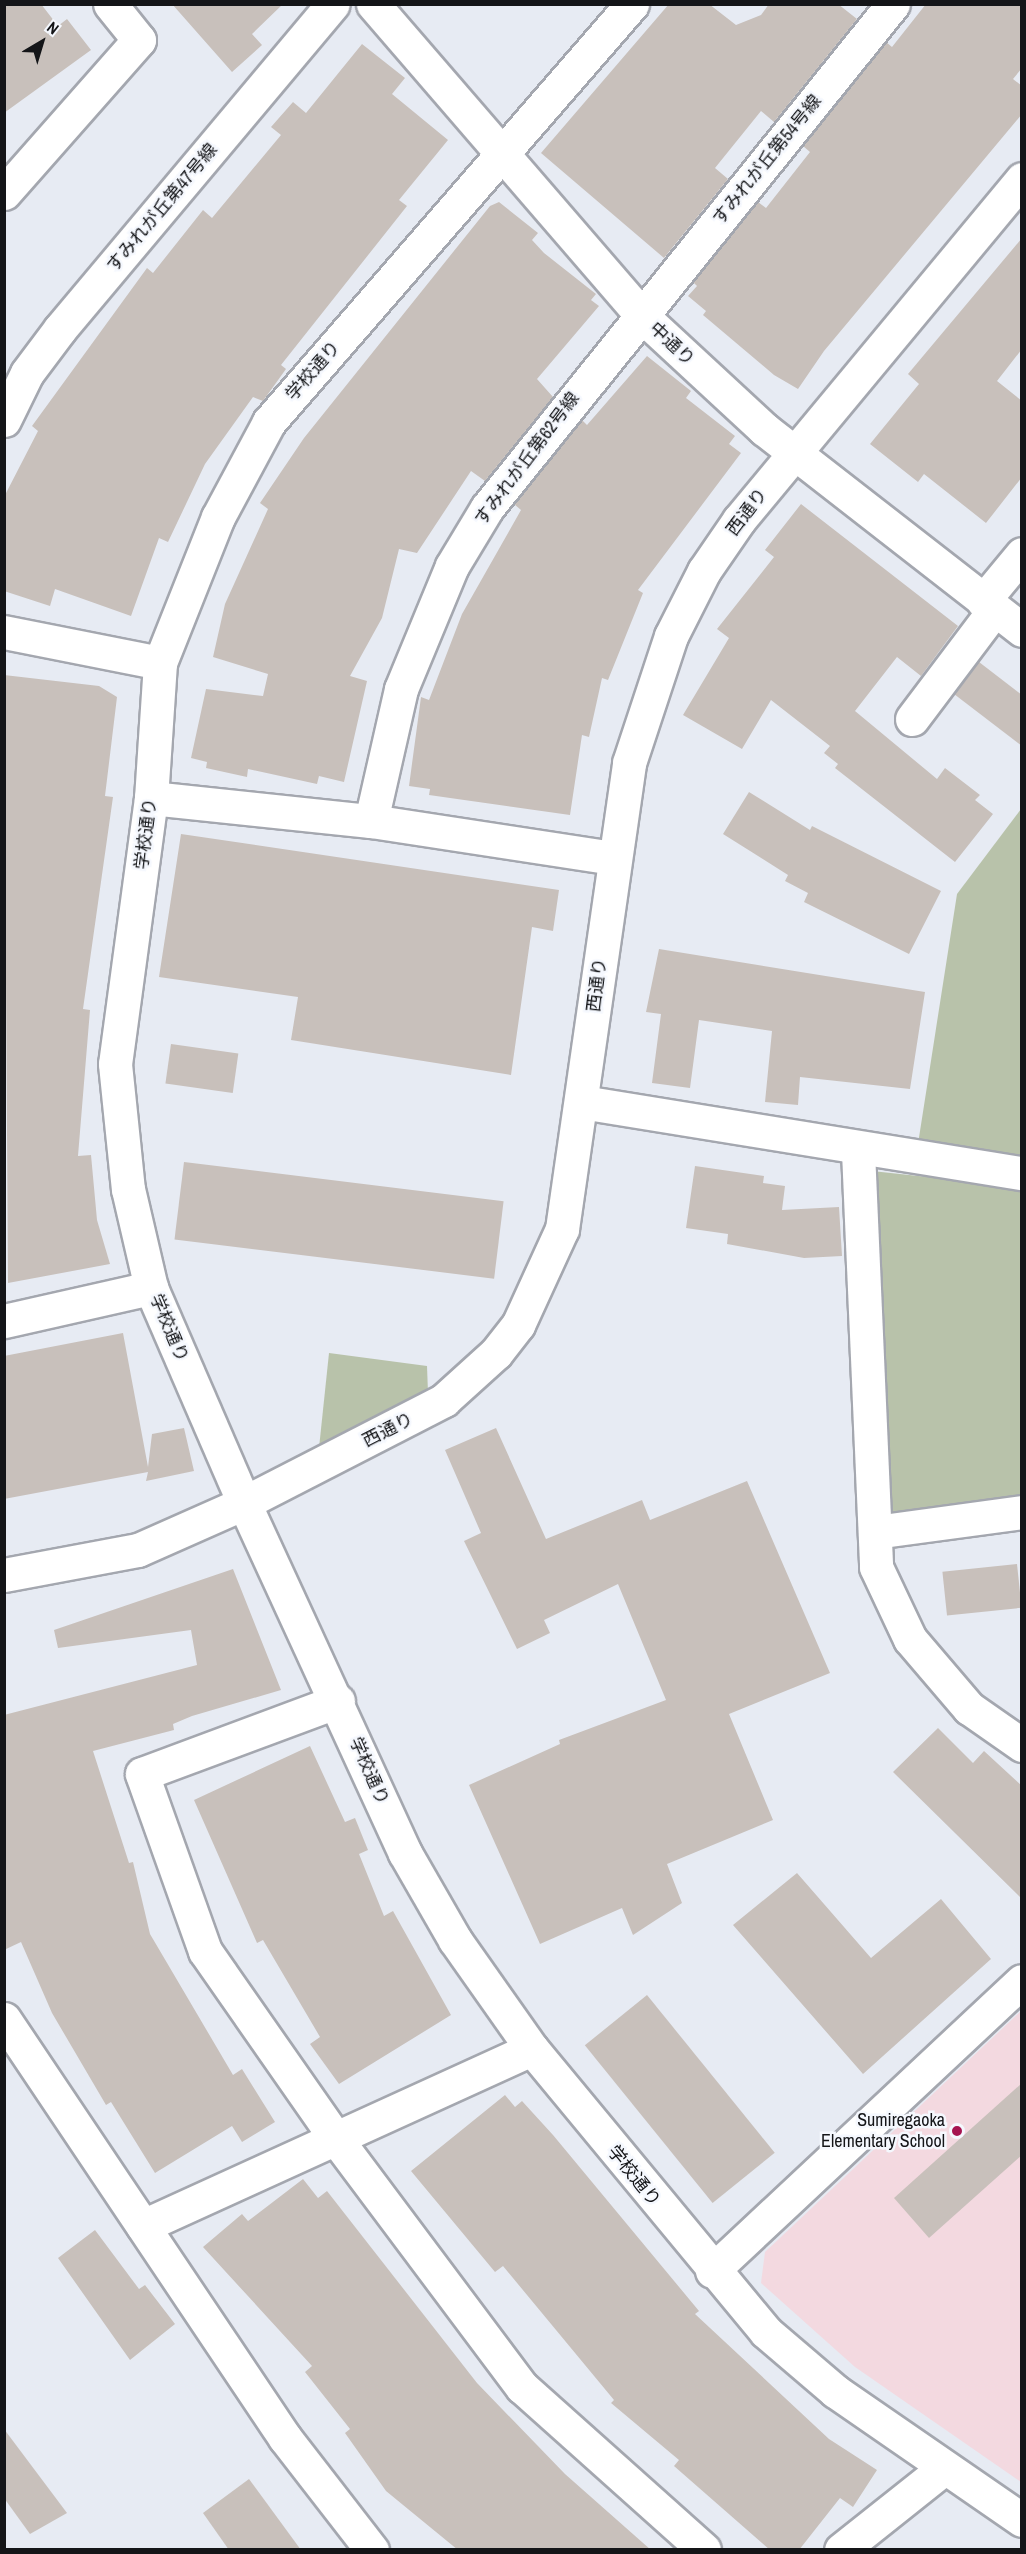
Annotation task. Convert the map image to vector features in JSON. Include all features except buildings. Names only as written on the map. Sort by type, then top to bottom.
[{"type":"street","points":[[4,193],[139,40],[110,4]]},
{"type":"street","name":"すみれが丘第47号線","points":[[4,420],[27,373],[60,329],[333,4]]},
{"type":"street","name":"中通り","points":[[373,4],[505,153],[641,315],[793,452],[1022,630]]},
{"type":"street","name":"学校通り","points":[[632,4],[505,153],[269,422],[218,517],[160,663],[152,798],[115,1064],[128,1189],[151,1288],[244,1503],[338,1701],[405,1853],[455,1940],[532,2049],[712,2271],[766,2332],[835,2391],[1022,2520]]},
{"type":"street","name":"すみれが丘第54号線","points":[[641,315],[893,4]]},
{"type":"street","name":"西通り","points":[[4,1575],[138,1550],[244,1503],[444,1400],[496,1353],[536,1294],[562,1229],[582,1102],[613,858],[628,763],[671,636],[704,571],[793,452],[1022,178]]},
{"type":"street","name":"すみれが丘第62号線","points":[[371,821],[401,689],[452,566],[526,453],[641,315]]},
{"type":"street","points":[[912,718],[1022,554]]},
{"type":"street","points":[[4,632],[160,663]]},
{"type":"street","points":[[152,798],[371,821],[613,858]]},
{"type":"street","points":[[582,1102],[858,1150],[1022,1173]]},
{"type":"street","points":[[858,1150],[876,1568],[910,1639],[969,1708],[1022,1744]]},
{"type":"street","points":[[4,1321],[151,1288]]},
{"type":"street","points":[[875,1532],[1022,1512]]},
{"type":"street","points":[[338,1701],[142,1774],[205,1951],[337,2140],[522,2387],[704,2550]]},
{"type":"street","points":[[712,2271],[1022,1981]]},
{"type":"street","points":[[4,2019],[285,2438],[372,2550]]},
{"type":"street","points":[[143,2226],[337,2140],[532,2049]]},
{"type":"street","points":[[841,2550],[944,2468]]},
{"type":"shaded area","name":"Sumiregaoka Elementary School","points":[[1021,2011],[1021,2482],[855,2367],[761,2283],[765,2252]]},
{"type":"green space","points":[[1021,809],[1021,1157],[918,1144],[957,894]]},
{"type":"green space","points":[[872,1171],[1021,1187],[1021,1496],[891,1516]]},
{"type":"green space","points":[[329,1353],[427,1366],[428,1393],[319,1448]]},
{"type":"place","name":"Sumiregaoka Elementary School","points":[[957,2131]]}]
